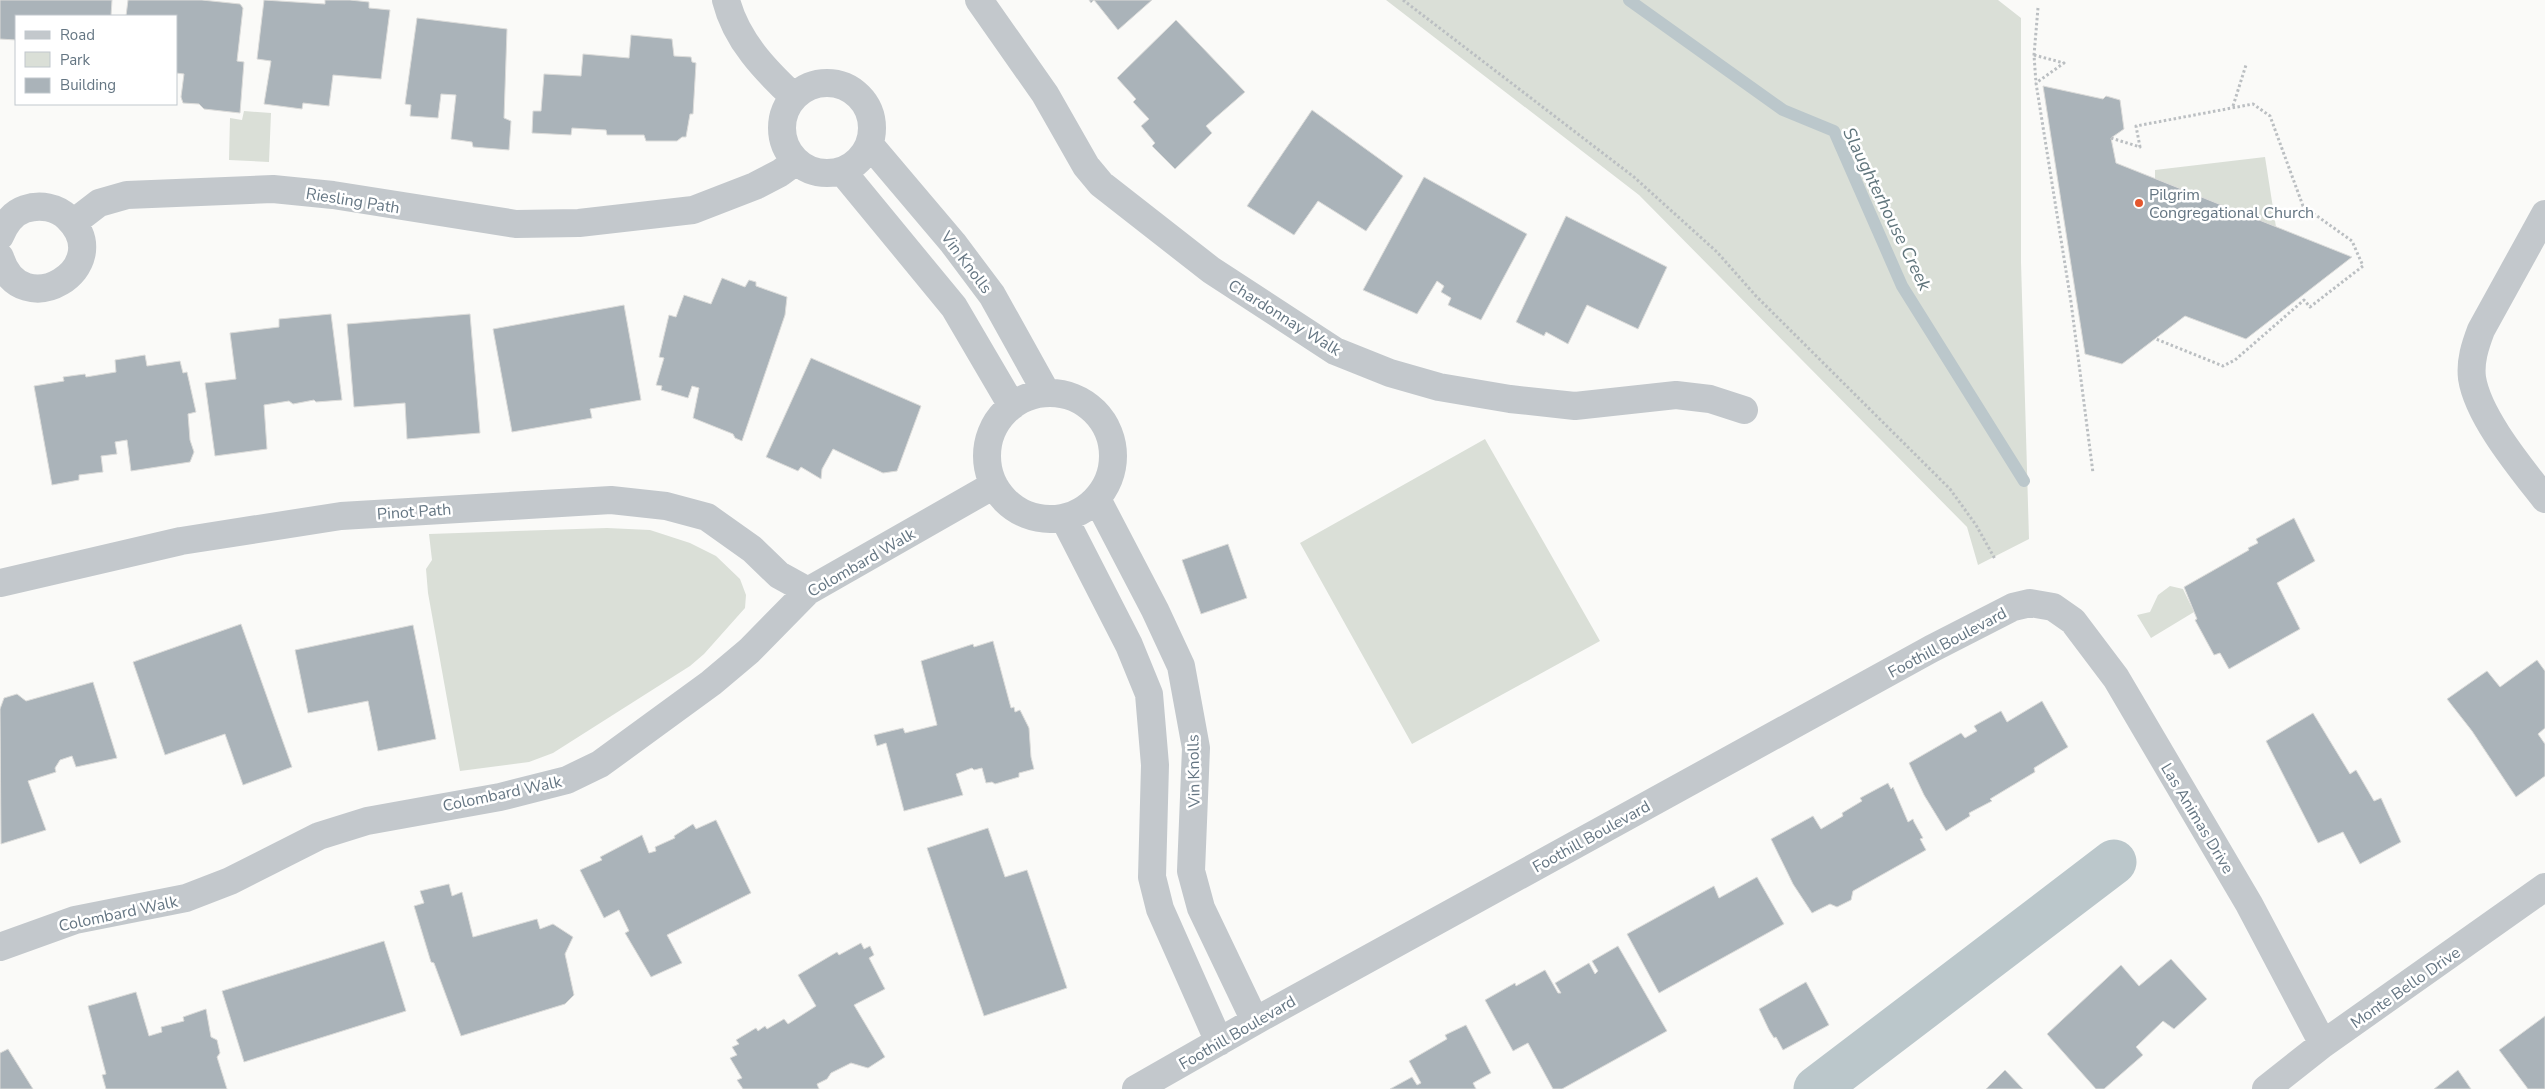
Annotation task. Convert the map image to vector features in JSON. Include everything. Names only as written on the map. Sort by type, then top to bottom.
[{"type":"street","points":[[726,0],[736,26],[750,50],[765,70],[794,97]]},
{"type":"street","name":"Chardonnay Walk","points":[[979,0],[1045,94],[1086,166],[1101,184],[1211,270],[1335,351],[1390,373],[1439,387],[1510,399],[1574,406],[1676,395],[1693,396],[1744,410]]},
{"type":"street","points":[[821,83],[837,84],[852,90],[863,101],[870,114],[872,130],[870,145],[858,161],[842,171],[817,173],[795,162],[787,150],[782,137],[782,123],[786,109],[794,97],[806,88],[821,83]]},
{"type":"street","name":"Vin Knolls","points":[[870,145],[953,243],[992,296],[1046,392]]},
{"type":"street","name":"Riesling Path","points":[[73,222],[99,203],[128,195],[273,190],[333,195],[516,224],[579,223],[693,210],[755,186],[780,173],[795,162]]},
{"type":"street","points":[[842,171],[954,307],[1012,406]]},
{"type":"street","points":[[0,236],[13,216],[24,209],[38,206],[51,208],[63,213],[73,222],[80,240],[80,258],[75,270],[67,279],[56,286],[31,288],[19,283],[10,276],[0,257]]},
{"type":"street","points":[[2545,214],[2476,342],[2472,360],[2472,378],[2477,396],[2488,417],[2514,458],[2545,499]]},
{"type":"street","points":[[1046,392],[1068,394],[1087,404],[1102,419],[1111,438],[1114,460],[1109,481],[1097,498],[1082,511],[1064,518],[1044,519],[1024,513],[1007,502],[994,486],[988,469],[987,452],[991,434],[999,418],[1012,406],[1028,396],[1046,392]]},
{"type":"street","name":"Colombard Walk","points":[[0,947],[75,920],[186,898],[230,881],[319,836],[367,820],[500,797],[567,780],[600,764],[711,683],[749,651],[808,592],[994,486]]},
{"type":"street","name":"Vin Knolls","points":[[1097,498],[1155,610],[1181,666],[1196,748],[1191,871],[1200,908],[1255,1021]]},
{"type":"street","name":"Pinot Path","points":[[0,583],[181,541],[341,516],[611,500],[666,506],[707,517],[752,550],[779,574],[808,592]]},
{"type":"street","points":[[1064,518],[1129,645],[1149,694],[1155,765],[1152,876],[1160,909],[1219,1042]]},
{"type":"street","name":"Foothill Boulevard","points":[[1136,1089],[1255,1021],[1962,633],[2014,608],[2030,603],[2053,607]]},
{"type":"street","name":"Las Animas Drive","points":[[2053,607],[2072,621],[2116,678],[2249,904],[2323,1044]]},
{"type":"street","name":"Monte Bello Drive","points":[[2266,1089],[2323,1044],[2545,887]]},
{"type":"path","points":[[1402,0],[1634,177],[1717,252],[1756,296],[1950,490],[1976,525],[1995,559]]},
{"type":"path","points":[[2038,8],[2034,55],[2036,83],[2071,302],[2093,473]]},
{"type":"path","points":[[2034,55],[2064,64],[2036,83]]},
{"type":"path","points":[[2233,106],[2246,65]]},
{"type":"path","points":[[2111,138],[2140,147],[2136,126],[2233,106],[2253,104],[2270,116],[2303,206],[2352,241],[2363,266],[2310,307],[2304,300],[2235,360],[2223,366],[2156,339]]},
{"type":"green space","points":[[1386,0],[1998,0],[2021,18],[2021,262],[2029,539],[1978,565],[1967,527],[1639,195]]},
{"type":"green space","points":[[244,111],[271,113],[269,162],[229,160],[230,118],[242,120]]},
{"type":"green space","points":[[2265,157],[2276,227],[2155,180],[2155,170]]},
{"type":"green space","points":[[1485,439],[1600,641],[1412,744],[1300,543]]},
{"type":"green space","points":[[607,528],[650,530],[690,543],[716,556],[740,579],[746,595],[745,608],[704,654],[690,666],[553,753],[529,762],[460,771],[428,593],[426,569],[432,560],[429,534]]},
{"type":"green space","points":[[2170,586],[2183,589],[2194,612],[2151,638],[2137,615],[2150,612],[2158,595]]},
{"type":"building","points":[[0,0],[112,0],[111,15],[15,15],[15,40],[0,39]]},
{"type":"building","points":[[128,0],[202,0],[240,4],[243,8],[237,61],[244,62],[240,113],[204,109],[199,104],[183,103],[181,97],[184,74],[178,73],[178,15],[126,15]]},
{"type":"building","points":[[264,0],[325,4],[325,0],[350,0],[369,2],[369,8],[390,10],[381,79],[333,75],[329,106],[303,103],[302,109],[264,104],[271,61],[257,59]]},
{"type":"building","points":[[1094,0],[1152,0],[1118,30]]},
{"type":"building","points":[[417,18],[507,29],[504,118],[511,121],[509,150],[473,147],[472,142],[451,139],[456,95],[441,94],[438,118],[410,116],[411,105],[405,104]]},
{"type":"building","points":[[1176,20],[1245,92],[1206,126],[1212,133],[1175,169],[1152,146],[1155,143],[1141,126],[1149,119],[1133,102],[1136,99],[1117,78]]},
{"type":"building","points":[[631,35],[672,39],[674,56],[691,57],[692,62],[696,63],[693,114],[690,114],[686,137],[682,137],[677,141],[646,141],[644,135],[607,135],[606,130],[572,128],[571,135],[532,133],[533,111],[541,111],[544,74],[581,76],[583,54],[629,58]]},
{"type":"building","name":"Pilgrim Congregational Church","points":[[2043,86],[2103,99],[2106,96],[2120,100],[2124,129],[2111,138],[2116,163],[2352,257],[2246,339],[2185,316],[2122,364],[2085,354]]},
{"type":"building","points":[[1312,110],[1403,176],[1366,231],[1318,201],[1294,235],[1247,206]]},
{"type":"building","points":[[1424,177],[1527,234],[1481,320],[1448,305],[1451,298],[1441,292],[1444,286],[1437,281],[1417,314],[1363,290]]},
{"type":"building","points":[[1566,216],[1667,267],[1638,329],[1587,305],[1568,344],[1546,332],[1544,336],[1516,322]]},
{"type":"building","points":[[722,278],[745,287],[749,280],[756,282],[756,286],[787,297],[785,315],[742,441],[735,438],[733,434],[693,418],[699,388],[692,386],[688,398],[661,390],[662,386],[656,385],[664,358],[659,357],[669,315],[676,317],[684,295],[711,304]]},
{"type":"building","points":[[624,305],[641,400],[590,409],[592,418],[512,432],[493,329]]},
{"type":"building","points":[[331,314],[342,400],[316,402],[314,400],[293,404],[289,401],[264,405],[267,449],[215,456],[205,383],[236,379],[230,333],[279,327],[279,319]]},
{"type":"building","points":[[470,314],[480,433],[407,439],[405,403],[354,407],[347,324]]},
{"type":"building","points":[[145,355],[147,366],[180,361],[183,373],[187,372],[196,412],[188,414],[190,440],[194,452],[190,462],[131,471],[127,440],[115,442],[117,454],[101,456],[103,472],[79,475],[79,480],[52,485],[34,386],[64,381],[63,377],[85,374],[86,377],[116,372],[115,360]]},
{"type":"building","points":[[811,358],[921,406],[897,471],[883,473],[833,449],[822,469],[821,479],[801,467],[798,471],[766,457]]},
{"type":"building","points":[[2294,518],[2315,561],[2277,583],[2300,629],[2229,669],[2220,653],[2214,655],[2195,620],[2197,619],[2184,587],[2249,550],[2248,548],[2258,543],[2256,539]]},
{"type":"building","points":[[1228,544],[1247,598],[1201,614],[1182,560]]},
{"type":"building","points":[[241,624],[292,767],[243,785],[225,734],[165,755],[133,662]]},
{"type":"building","points":[[413,625],[436,739],[378,751],[368,701],[308,713],[295,650]]},
{"type":"building","points":[[993,641],[1011,708],[1014,707],[1015,712],[1020,710],[1029,728],[1031,757],[1034,769],[1019,773],[1019,777],[995,784],[992,782],[986,783],[982,768],[974,770],[972,768],[956,774],[963,795],[904,811],[886,743],[877,746],[874,735],[903,728],[905,733],[937,725],[921,661],[973,644],[974,647]]},
{"type":"building","points":[[2537,660],[2545,671],[2545,728],[2538,734],[2545,744],[2545,776],[2516,797],[2472,731],[2447,699],[2487,671],[2500,687]]},
{"type":"building","points":[[93,682],[117,758],[76,767],[72,756],[60,760],[55,768],[56,772],[28,781],[46,830],[1,844],[0,709],[4,698],[17,694],[26,701]]},
{"type":"building","points":[[2042,701],[2068,747],[2034,768],[2035,772],[1990,799],[1992,801],[1969,813],[1970,816],[1946,831],[1924,795],[1909,763],[1961,733],[1965,738],[1977,731],[1974,726],[2001,711],[2007,722]]},
{"type":"building","points":[[2313,713],[2350,774],[2356,770],[2374,801],[2381,798],[2401,842],[2360,864],[2343,832],[2318,843],[2266,741]]},
{"type":"building","points":[[1888,783],[1891,789],[1893,787],[1908,822],[1913,819],[1923,838],[1920,839],[1926,850],[1853,891],[1851,900],[1837,907],[1830,904],[1812,913],[1793,884],[1771,839],[1813,816],[1821,829],[1843,816],[1842,813],[1862,801],[1860,798]]},
{"type":"building","points":[[716,820],[751,893],[667,935],[682,963],[651,977],[625,933],[629,931],[619,910],[604,918],[580,870],[602,860],[600,857],[642,835],[649,853],[656,851],[655,847],[675,838],[674,836],[693,824],[696,829]]},
{"type":"building","points":[[988,828],[1005,877],[1027,870],[1067,988],[984,1016],[927,848]]},
{"type":"building","points":[[1757,877],[1784,924],[1659,993],[1627,934],[1714,886],[1719,898]]},
{"type":"building","points":[[449,884],[452,896],[462,892],[473,937],[537,919],[540,929],[553,924],[573,937],[565,954],[574,995],[565,1004],[461,1036],[434,963],[431,962],[414,906],[424,903],[420,891]]},
{"type":"building","points":[[384,941],[406,1011],[244,1062],[222,991]]},
{"type":"building","points":[[861,943],[864,949],[870,946],[874,955],[869,958],[885,989],[854,1005],[885,1057],[868,1068],[851,1063],[831,1073],[827,1079],[817,1084],[819,1089],[743,1089],[737,1080],[742,1078],[730,1058],[737,1055],[732,1047],[739,1044],[736,1040],[756,1028],[758,1031],[765,1026],[767,1029],[784,1019],[788,1024],[816,1006],[798,975],[837,952],[839,955]]},
{"type":"building","points":[[1618,946],[1667,1031],[1562,1089],[1553,1089],[1528,1043],[1513,1051],[1485,1000],[1515,983],[1516,986],[1545,970],[1558,993],[1561,993],[1555,983],[1589,963],[1595,974],[1598,971],[1592,961]]},
{"type":"building","points":[[2171,959],[2207,999],[2174,1029],[2163,1021],[2136,1047],[2143,1055],[2104,1089],[2096,1089],[2047,1034],[2121,965],[2139,986]]},
{"type":"building","points":[[1806,982],[1829,1025],[1783,1050],[1776,1037],[1774,1038],[1769,1030],[1759,1009]]},
{"type":"building","points":[[136,992],[149,1036],[162,1032],[161,1027],[184,1021],[183,1017],[206,1009],[211,1037],[217,1040],[220,1053],[217,1057],[227,1089],[106,1089],[102,1075],[106,1074],[88,1006]]},
{"type":"building","points":[[2545,1016],[2545,1089],[2528,1089],[2499,1050]]},
{"type":"building","points":[[1466,1025],[1491,1073],[1473,1083],[1476,1089],[1390,1089],[1412,1077],[1417,1085],[1421,1083],[1409,1061],[1447,1039],[1445,1035]]},
{"type":"building","points":[[8,1049],[33,1089],[0,1089],[0,1053]]},
{"type":"building","points":[[2005,1070],[2023,1089],[1986,1089]]},
{"type":"building","points":[[2458,1070],[2471,1089],[2434,1089]]},
{"type":"waterway","name":"Slaughterhouse Creek","points":[[1629,0],[1783,110],[1834,131],[1902,286],[2024,481]]},
{"type":"waterway","points":[[1816,1089],[2114,862]]},
{"type":"place","name":"Pilgrim Congregational Church","points":[[2139,203]]}]
